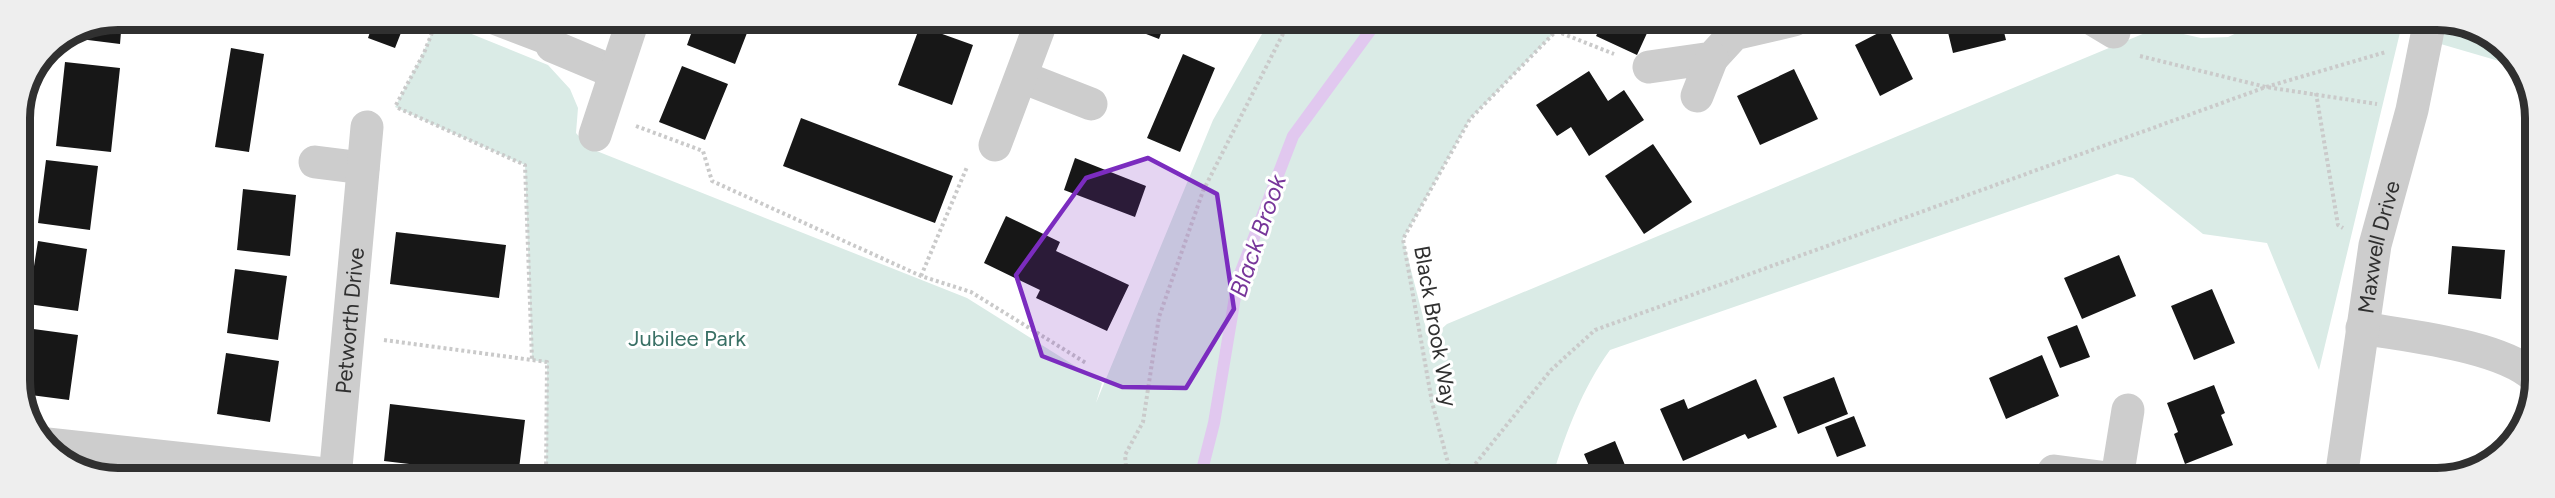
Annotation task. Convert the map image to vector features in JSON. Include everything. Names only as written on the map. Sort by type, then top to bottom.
[{"type":"street","points":[[598,124],[629,30]]},
{"type":"street","points":[[995,145],[1038,30]]},
{"type":"street","points":[[1697,96],[1712,58],[1734,33],[1748,30]]},
{"type":"street","name":"Maxwell Drive","points":[[2342,468],[2375,245],[2412,110],[2428,30]]},
{"type":"street","points":[[552,46],[614,72]]},
{"type":"street","points":[[1649,67],[1712,58]]},
{"type":"street","points":[[1022,77],[1091,104]]},
{"type":"street","name":"Petworth Drive","points":[[336,468],[367,127]]},
{"type":"street","points":[[315,162],[363,168]]},
{"type":"street","points":[[2362,328],[2462,347],[2496,356],[2525,370]]},
{"type":"street","points":[[2119,468],[2128,410]]},
{"type":"street","name":"Petworth Drive","points":[[60,446],[214,468]]},
{"type":"lane","points":[[510,30],[552,46]]},
{"type":"path","points":[[433,30],[395,107],[525,165],[532,360]]},
{"type":"path","points":[[1126,468],[1125,455],[1143,422],[1159,317],[1203,191],[1285,30]]},
{"type":"path","points":[[2107,30],[2124,52],[2266,87],[2316,93],[2412,110]]},
{"type":"path","points":[[1472,468],[1551,370],[1595,330],[2428,30]]},
{"type":"path","points":[[1556,31],[1649,67]]},
{"type":"path","name":"Black Brook Way","points":[[1449,468],[1432,402],[1403,239],[1470,119],[1556,31]]},
{"type":"path","points":[[2316,93],[2338,225],[2375,245]]},
{"type":"path","points":[[598,124],[703,151],[712,181],[921,276],[971,292],[1086,363]]},
{"type":"path","points":[[921,276],[973,152],[995,145]]},
{"type":"path","points":[[348,335],[547,362],[546,468]]},
{"type":"highlighted area","points":[[1148,158],[1217,194],[1234,309],[1186,388],[1122,387],[1042,356],[1016,275],[1086,178]]},
{"type":"green space","name":"Jubilee Park","points":[[433,30],[462,30],[548,65],[570,89],[578,108],[576,133],[589,148],[967,298],[1102,383],[1096,403],[1213,120],[1264,30],[1556,31],[1470,119],[1403,239],[1429,340],[1447,324],[2152,30],[2166,30],[2201,38],[2228,37],[2243,30],[2401,30],[2319,370],[2267,243],[2203,234],[2133,178],[2117,174],[1610,350],[1591,380],[1576,411],[1555,468],[546,468],[547,363],[532,360],[525,165],[395,107]]},
{"type":"green space","points":[[2428,30],[2460,33],[2486,45],[2506,63],[2427,40]]},
{"type":"building","points":[[121,30],[120,44],[80,39],[101,32]]},
{"type":"building","points":[[371,30],[402,30],[395,48],[368,38]]},
{"type":"building","points":[[692,30],[748,30],[735,64],[687,45]]},
{"type":"building","points":[[919,30],[931,30],[973,45],[952,105],[898,85]]},
{"type":"building","points":[[1136,30],[1162,30],[1159,39]]},
{"type":"building","points":[[1599,30],[1648,30],[1637,55],[1596,36]]},
{"type":"building","points":[[1884,30],[1889,30],[1913,79],[1880,96],[1855,45]]},
{"type":"building","points":[[1947,30],[2004,30],[2006,40],[1953,53]]},
{"type":"building","points":[[231,48],[264,54],[249,152],[215,147]]},
{"type":"building","points":[[1183,54],[1215,68],[1180,152],[1147,138]]},
{"type":"building","points":[[65,62],[120,68],[111,152],[56,146]]},
{"type":"building","points":[[682,66],[728,84],[705,140],[659,122]]},
{"type":"building","points":[[1794,69],[1818,119],[1760,145],[1737,96]]},
{"type":"building","points":[[1589,71],[1608,101],[1624,90],[1644,120],[1589,156],[1571,127],[1557,136],[1536,105]]},
{"type":"building","points":[[801,118],[953,176],[935,223],[783,166]]},
{"type":"building","points":[[1653,144],[1692,202],[1644,234],[1605,176]]},
{"type":"building","points":[[1075,158],[1146,186],[1135,217],[1064,190]]},
{"type":"building","points":[[46,160],[98,166],[90,230],[38,223]]},
{"type":"building","points":[[243,189],[296,195],[290,256],[237,250]]},
{"type":"building","points":[[1006,216],[1060,242],[1056,251],[1129,285],[1107,331],[1036,298],[1040,290],[984,263]]},
{"type":"building","points":[[396,232],[506,245],[499,298],[390,284]]},
{"type":"building","points":[[38,241],[87,249],[78,311],[30,304]]},
{"type":"building","points":[[2452,246],[2505,250],[2501,299],[2448,294]]},
{"type":"building","points":[[2119,255],[2136,296],[2082,319],[2064,278]]},
{"type":"building","points":[[235,269],[287,276],[278,340],[227,333]]},
{"type":"building","points":[[2521,272],[2525,272],[2525,307],[2523,307]]},
{"type":"building","points":[[2212,289],[2235,343],[2194,360],[2171,306]]},
{"type":"building","points":[[2077,325],[2090,357],[2060,368],[2047,337]]},
{"type":"building","points":[[30,329],[78,335],[69,400],[32,395]]},
{"type":"building","points":[[226,353],[279,361],[270,422],[217,414]]},
{"type":"building","points":[[2042,355],[2059,396],[2006,419],[1989,378]]},
{"type":"building","points":[[1834,377],[1848,414],[1798,434],[1783,397]]},
{"type":"building","points":[[1756,379],[1777,427],[1748,439],[1745,434],[1683,461],[1660,409],[1684,399],[1688,409]]},
{"type":"building","points":[[2214,385],[2225,413],[2221,415],[2233,445],[2185,464],[2174,434],[2178,432],[2167,403]]},
{"type":"building","points":[[390,404],[525,420],[519,468],[443,468],[384,461]]},
{"type":"building","points":[[1854,416],[1866,446],[1837,457],[1825,427]]},
{"type":"building","points":[[1615,441],[1626,468],[1590,468],[1584,454]]},
{"type":"waterway","name":"Black Brook","points":[[1203,468],[1214,423],[1238,279],[1293,136],[1371,30]]}]
